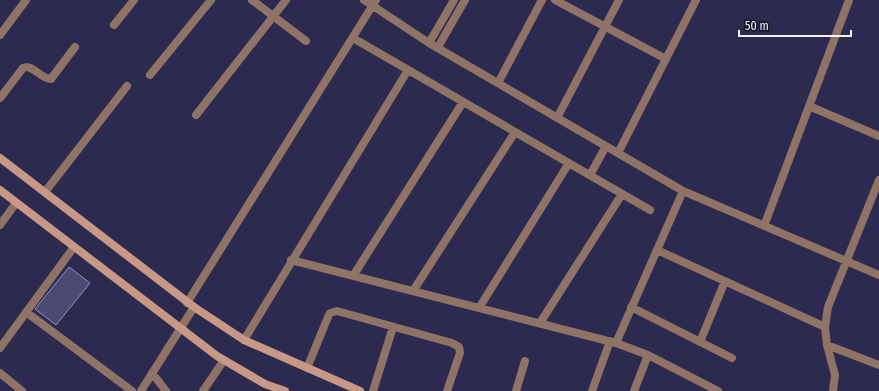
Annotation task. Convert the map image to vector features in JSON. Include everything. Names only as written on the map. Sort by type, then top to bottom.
[{"type":"main road","points":[[0,158],[191,305],[244,340],[360,391]]},
{"type":"main road","points":[[0,190],[180,329],[264,387],[285,391]]},
{"type":"street","points":[[0,35],[26,0]]},
{"type":"street","points":[[114,25],[134,0]]},
{"type":"street","points":[[150,75],[211,0]]},
{"type":"street","points":[[252,0],[306,42]]},
{"type":"street","points":[[196,115],[286,0]]},
{"type":"street","points":[[364,0],[374,3],[429,43],[683,191],[845,262],[879,275]]},
{"type":"street","points":[[429,43],[454,0]]},
{"type":"street","points":[[438,48],[465,0]]},
{"type":"street","points":[[498,83],[542,0]]},
{"type":"street","points":[[555,0],[666,59]]},
{"type":"street","points":[[557,118],[619,0]]},
{"type":"street","points":[[618,153],[696,0]]},
{"type":"street","points":[[764,226],[849,0]]},
{"type":"street","points":[[140,391],[180,329],[191,305],[374,3]]},
{"type":"street","points":[[353,38],[650,210]]},
{"type":"street","points":[[0,98],[23,68],[30,68],[43,77],[51,79],[75,47]]},
{"type":"street","points":[[244,340],[291,260],[408,70]]},
{"type":"street","points":[[45,192],[127,86]]},
{"type":"street","points":[[354,276],[463,102]]},
{"type":"street","points":[[809,106],[879,136]]},
{"type":"street","points":[[413,291],[515,132]]},
{"type":"street","points":[[590,175],[606,146]]},
{"type":"street","points":[[479,308],[569,163]]},
{"type":"street","points":[[833,391],[835,375],[827,345],[825,327],[828,307],[879,180]]},
{"type":"street","points":[[592,391],[683,191]]},
{"type":"street","points":[[540,323],[622,194]]},
{"type":"street","points":[[0,225],[16,203]]},
{"type":"street","points":[[0,348],[74,247]]},
{"type":"street","points":[[657,250],[825,327]]},
{"type":"street","points":[[291,260],[613,342],[648,355],[718,391]]},
{"type":"street","points":[[700,342],[725,281]]},
{"type":"street","points":[[631,307],[732,358]]},
{"type":"street","points":[[307,368],[328,317],[333,312],[338,311],[452,343],[459,347],[460,353],[447,391]]},
{"type":"street","points":[[26,312],[132,391]]},
{"type":"street","points":[[373,391],[393,327]]},
{"type":"street","points":[[827,345],[879,365]]},
{"type":"street","points":[[634,391],[648,355]]},
{"type":"street","points":[[203,391],[224,360]]},
{"type":"street","points":[[516,391],[525,361]]},
{"type":"street","points":[[0,373],[22,391]]},
{"type":"street","points":[[152,373],[166,391]]},
{"type":"building","points":[[69,267],[90,283],[56,325],[35,309]]}]
